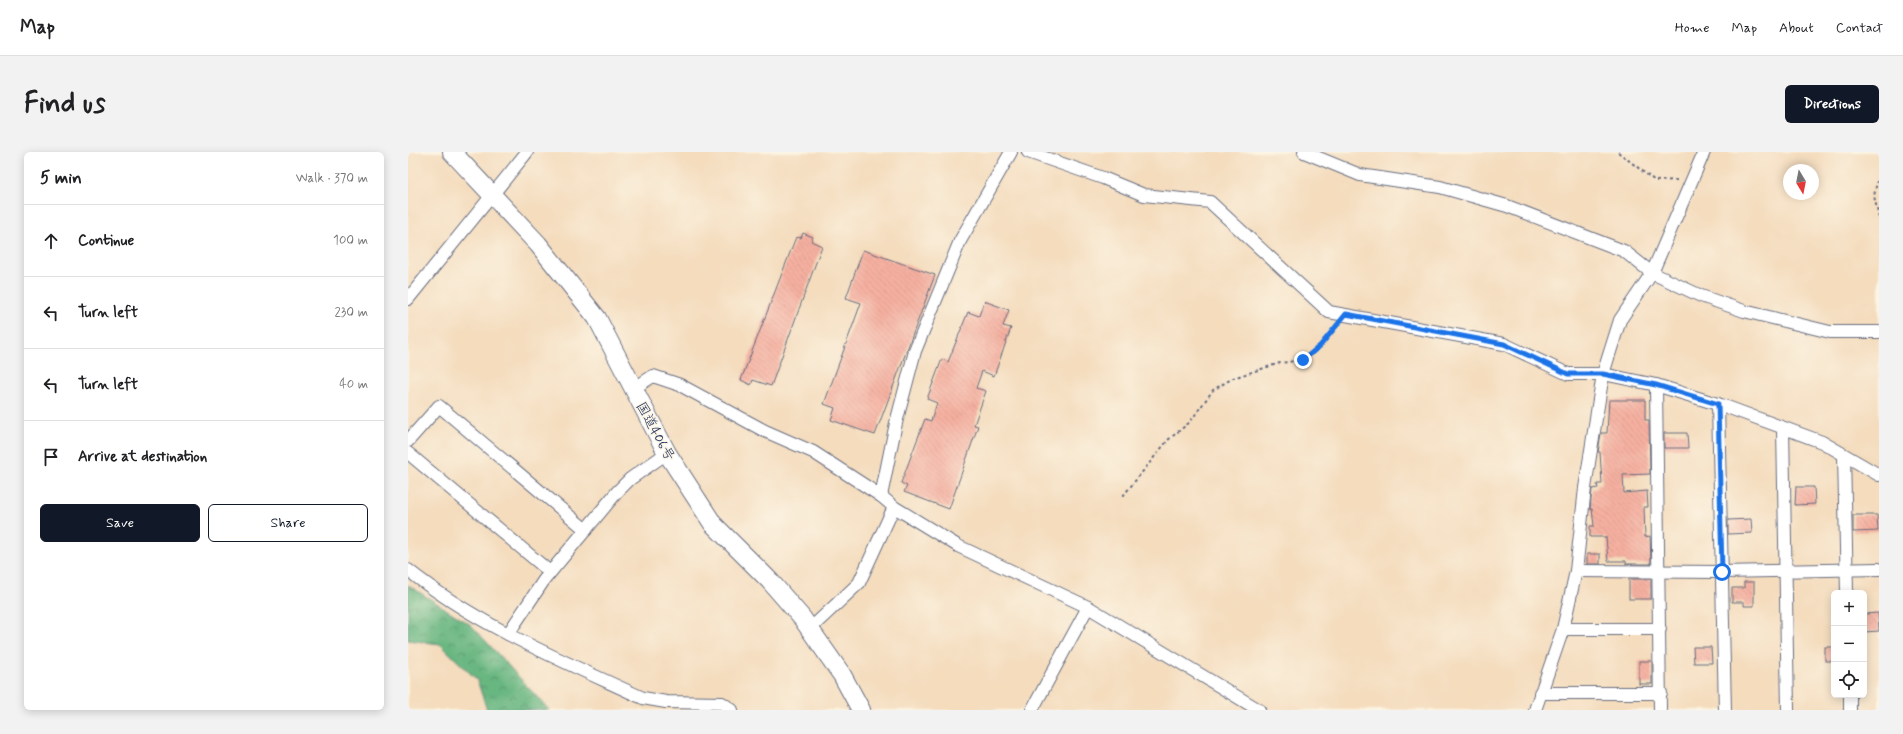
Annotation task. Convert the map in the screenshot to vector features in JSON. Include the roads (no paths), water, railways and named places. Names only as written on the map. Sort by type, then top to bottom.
[{"type":"highway","name":"国道406号","points":[[452,152],[538,244],[593,313],[614,349],[633,389],[667,453],[713,524],[770,581],[810,629],[842,675],[861,710]]},
{"type":"street","points":[[408,299],[527,152]]},
{"type":"street","points":[[881,496],[896,423],[915,351],[960,241],[1011,152]]},
{"type":"street","points":[[1028,152],[1102,178],[1144,195],[1210,202],[1329,312],[1504,344],[1568,374],[1603,374],[1656,385],[1718,404],[1822,442],[1879,475]]},
{"type":"street","points":[[1304,152],[1360,175],[1440,187],[1507,206],[1624,251],[1652,273],[1701,296],[1744,311],[1830,332],[1879,332]]},
{"type":"street","points":[[1535,710],[1563,629],[1576,571],[1585,488],[1603,374],[1620,320],[1652,273],[1704,152]]},
{"type":"street","points":[[633,389],[653,376],[680,385],[765,431],[812,452],[881,496],[894,507],[958,546],[1088,607],[1258,710]]},
{"type":"street","points":[[1656,385],[1660,572],[1660,710]]},
{"type":"street","points":[[1718,404],[1725,710]]},
{"type":"street","points":[[408,441],[439,406],[586,530]]},
{"type":"street","points":[[1783,428],[1784,571],[1788,710]]},
{"type":"street","points":[[408,453],[550,572]]},
{"type":"street","points":[[508,634],[550,572],[630,479],[667,453]]},
{"type":"street","points":[[1844,455],[1847,590]]},
{"type":"street","points":[[810,629],[859,583],[894,507]]},
{"type":"street","points":[[1576,571],[1722,572],[1879,569]]},
{"type":"street","points":[[408,570],[425,584],[508,634],[643,698],[666,702],[722,703],[732,710]]},
{"type":"street","points":[[1032,710],[1088,607]]},
{"type":"street","points":[[1563,629],[1660,629]]},
{"type":"street","points":[[1540,693],[1661,693]]},
{"type":"street","points":[[1850,698],[1850,710]]}]
